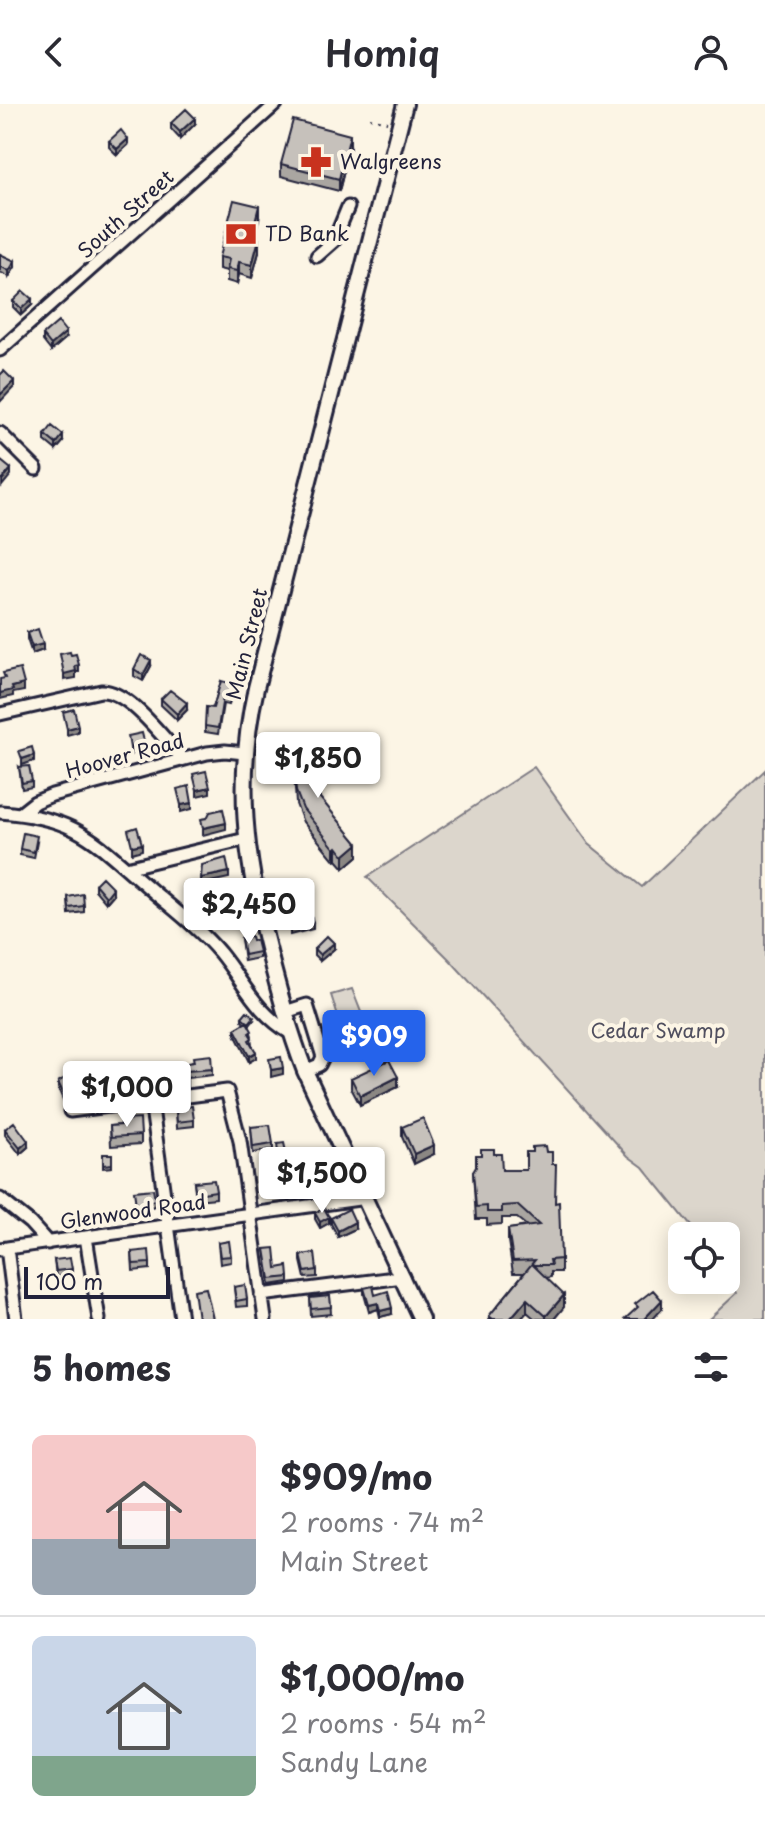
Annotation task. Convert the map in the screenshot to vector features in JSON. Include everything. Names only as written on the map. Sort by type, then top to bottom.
[{"type":"main road","name":"Main Street","points":[[405,104],[256,688],[245,753],[243,788],[246,839],[255,896],[292,1034],[305,1071],[421,1319]]},
{"type":"street","name":"South Street","points":[[0,350],[276,104]]},
{"type":"street","points":[[317,256],[334,241],[348,207]]},
{"type":"street","points":[[0,433],[36,469]]},
{"type":"street","points":[[0,714],[101,691],[115,692],[127,700],[183,759]]},
{"type":"street","name":"Hoover Road","points":[[21,813],[35,802],[52,795],[183,759],[216,751],[245,753]]},
{"type":"street","points":[[0,812],[49,818],[99,843],[203,934],[232,969],[256,1006],[271,1021],[292,1034]]},
{"type":"street","points":[[126,868],[246,839]]},
{"type":"street","points":[[285,1012],[307,1005],[323,1057],[319,1065],[305,1071]]},
{"type":"street","points":[[70,1111],[227,1091],[238,1129],[265,1319]]},
{"type":"street","points":[[151,1101],[181,1319]]},
{"type":"street","name":"Glenwood Road","points":[[4,1249],[366,1198]]},
{"type":"street","points":[[0,1199],[30,1223],[48,1243]]},
{"type":"street","points":[[86,1237],[99,1319]]},
{"type":"street","points":[[4,1249],[16,1319]]},
{"type":"street","points":[[261,1295],[403,1277]]},
{"type":"path","points":[[370,118],[388,122]]},
{"type":"green space","name":"Cedar Swamp","points":[[534,767],[589,844],[642,887],[765,770],[765,1319],[709,1319],[736,1294],[740,1294],[740,1222],[688,1222],[643,1167],[628,1156],[450,960],[367,877]]},
{"type":"green space","points":[[352,989],[368,1030],[345,1038],[331,995]]},
{"type":"building","points":[[186,109],[195,118],[180,132],[171,123]]},
{"type":"building","name":"Walgreens","points":[[293,120],[350,135],[339,179],[281,164]]},
{"type":"building","points":[[121,130],[128,139],[117,149],[109,141]]},
{"type":"building","name":"TD Bank","points":[[234,200],[259,206],[251,237],[259,239],[252,265],[239,262],[237,271],[227,269],[229,259],[219,257]]},
{"type":"building","points":[[0,254],[15,261],[9,271],[0,266]]},
{"type":"building","points":[[23,291],[32,299],[21,309],[13,301]]},
{"type":"building","points":[[58,322],[66,332],[51,345],[43,335]]},
{"type":"building","points":[[4,371],[14,381],[0,395],[0,375]]},
{"type":"building","points":[[52,426],[63,435],[56,444],[45,435]]},
{"type":"building","points":[[0,460],[11,469],[2,480],[0,478]]},
{"type":"building","points":[[38,629],[43,644],[32,647],[27,633]]},
{"type":"building","points":[[70,652],[71,655],[76,654],[79,665],[75,666],[76,671],[64,674],[60,654]]},
{"type":"building","points":[[141,655],[151,660],[143,675],[134,669]]},
{"type":"building","points":[[20,669],[24,684],[0,693],[0,679],[5,678],[3,673]]},
{"type":"building","points":[[221,681],[233,684],[229,699],[223,697],[218,728],[205,726],[206,707],[213,708]]},
{"type":"building","points":[[170,690],[187,703],[177,714],[161,699]]},
{"type":"building","points":[[74,709],[78,726],[67,729],[63,712]]},
{"type":"building","points":[[142,733],[145,745],[130,748],[128,736]]},
{"type":"building","points":[[309,739],[316,793],[358,844],[344,856],[303,809],[296,791],[292,741]]},
{"type":"building","points":[[32,747],[34,755],[22,759],[19,751]]},
{"type":"building","points":[[29,766],[32,781],[22,783],[19,767]]},
{"type":"building","points":[[206,771],[210,787],[197,790],[193,774]]},
{"type":"building","points":[[189,786],[192,803],[181,805],[177,789]]},
{"type":"building","points":[[223,809],[226,823],[203,828],[201,819],[207,818],[210,812]]},
{"type":"building","points":[[137,827],[142,844],[132,846],[128,830]]},
{"type":"building","points":[[23,833],[37,836],[34,852],[20,849]]},
{"type":"building","points":[[226,858],[229,872],[201,878],[202,865]]},
{"type":"building","points":[[102,877],[113,888],[106,897],[95,884]]},
{"type":"building","points":[[83,894],[84,906],[69,908],[68,897]]},
{"type":"building","points":[[235,898],[237,904],[242,903],[246,914],[227,920],[219,904]]},
{"type":"building","points":[[309,908],[313,922],[290,929],[286,914]]},
{"type":"building","points":[[251,936],[252,941],[256,940],[259,952],[244,955],[241,938]]},
{"type":"building","points":[[327,936],[334,943],[320,955],[314,949]]},
{"type":"building","points":[[247,1011],[254,1017],[249,1023],[242,1017]]},
{"type":"building","points":[[247,1022],[252,1031],[249,1040],[256,1052],[249,1056],[235,1029]]},
{"type":"building","points":[[211,1055],[212,1069],[186,1071],[187,1081],[145,1087],[143,1074],[175,1070],[174,1065],[194,1062],[193,1057]]},
{"type":"building","points":[[281,1057],[283,1068],[271,1070],[269,1059]]},
{"type":"building","points":[[389,1060],[398,1077],[360,1096],[351,1078]]},
{"type":"building","points":[[123,1071],[124,1084],[108,1085],[106,1073]]},
{"type":"building","points":[[74,1073],[80,1087],[64,1095],[58,1082]]},
{"type":"building","points":[[192,1106],[194,1120],[177,1122],[176,1109]]},
{"type":"building","points":[[423,1118],[434,1145],[414,1154],[402,1127]]},
{"type":"building","points":[[140,1119],[141,1135],[111,1137],[110,1126],[121,1125],[121,1120]]},
{"type":"building","points":[[14,1122],[28,1141],[20,1148],[5,1129]]},
{"type":"building","points":[[270,1125],[273,1144],[253,1147],[251,1127]]},
{"type":"building","points":[[284,1143],[286,1152],[278,1153],[277,1144]]},
{"type":"building","points":[[545,1146],[546,1152],[552,1152],[552,1164],[556,1164],[555,1203],[559,1202],[561,1259],[550,1260],[551,1265],[533,1265],[564,1295],[546,1316],[527,1299],[510,1319],[493,1319],[489,1316],[535,1260],[513,1261],[508,1229],[539,1225],[517,1205],[502,1206],[502,1212],[487,1212],[487,1206],[476,1207],[473,1172],[476,1155],[481,1155],[481,1149],[494,1149],[494,1154],[501,1154],[502,1170],[526,1170],[526,1152],[532,1152],[532,1147]]},
{"type":"building","points":[[103,1154],[112,1154],[112,1164],[103,1165]]},
{"type":"building","points":[[313,1162],[315,1178],[302,1180],[300,1163]]},
{"type":"building","points":[[283,1171],[284,1183],[268,1184],[267,1172]]},
{"type":"building","points":[[214,1180],[216,1191],[196,1194],[194,1182]]},
{"type":"building","points":[[153,1189],[155,1200],[136,1205],[134,1191]]},
{"type":"building","points":[[324,1208],[329,1217],[320,1222],[315,1213]]},
{"type":"building","points":[[349,1209],[355,1222],[338,1231],[331,1218]]},
{"type":"building","points":[[229,1241],[231,1256],[220,1257],[218,1243]]},
{"type":"building","points":[[275,1248],[277,1268],[288,1266],[289,1277],[270,1279],[265,1249]]},
{"type":"building","points":[[149,1250],[150,1263],[133,1264],[132,1252]]},
{"type":"building","points":[[315,1253],[317,1270],[305,1272],[301,1255]]},
{"type":"building","points":[[70,1258],[72,1269],[56,1271],[54,1260]]},
{"type":"building","points":[[245,1285],[247,1299],[236,1301],[234,1287]]},
{"type":"building","points":[[373,1286],[375,1295],[388,1291],[392,1308],[380,1311],[378,1303],[369,1305],[364,1288]]},
{"type":"building","points":[[206,1288],[213,1319],[198,1319],[194,1290]]},
{"type":"building","points":[[653,1290],[662,1300],[644,1319],[625,1319],[638,1307],[635,1304]]},
{"type":"building","points":[[330,1296],[331,1307],[311,1309],[310,1298]]},
{"type":"place","name":"Walgreens","points":[[316,162]]},
{"type":"place","name":"TD Bank","points":[[241,234]]}]
